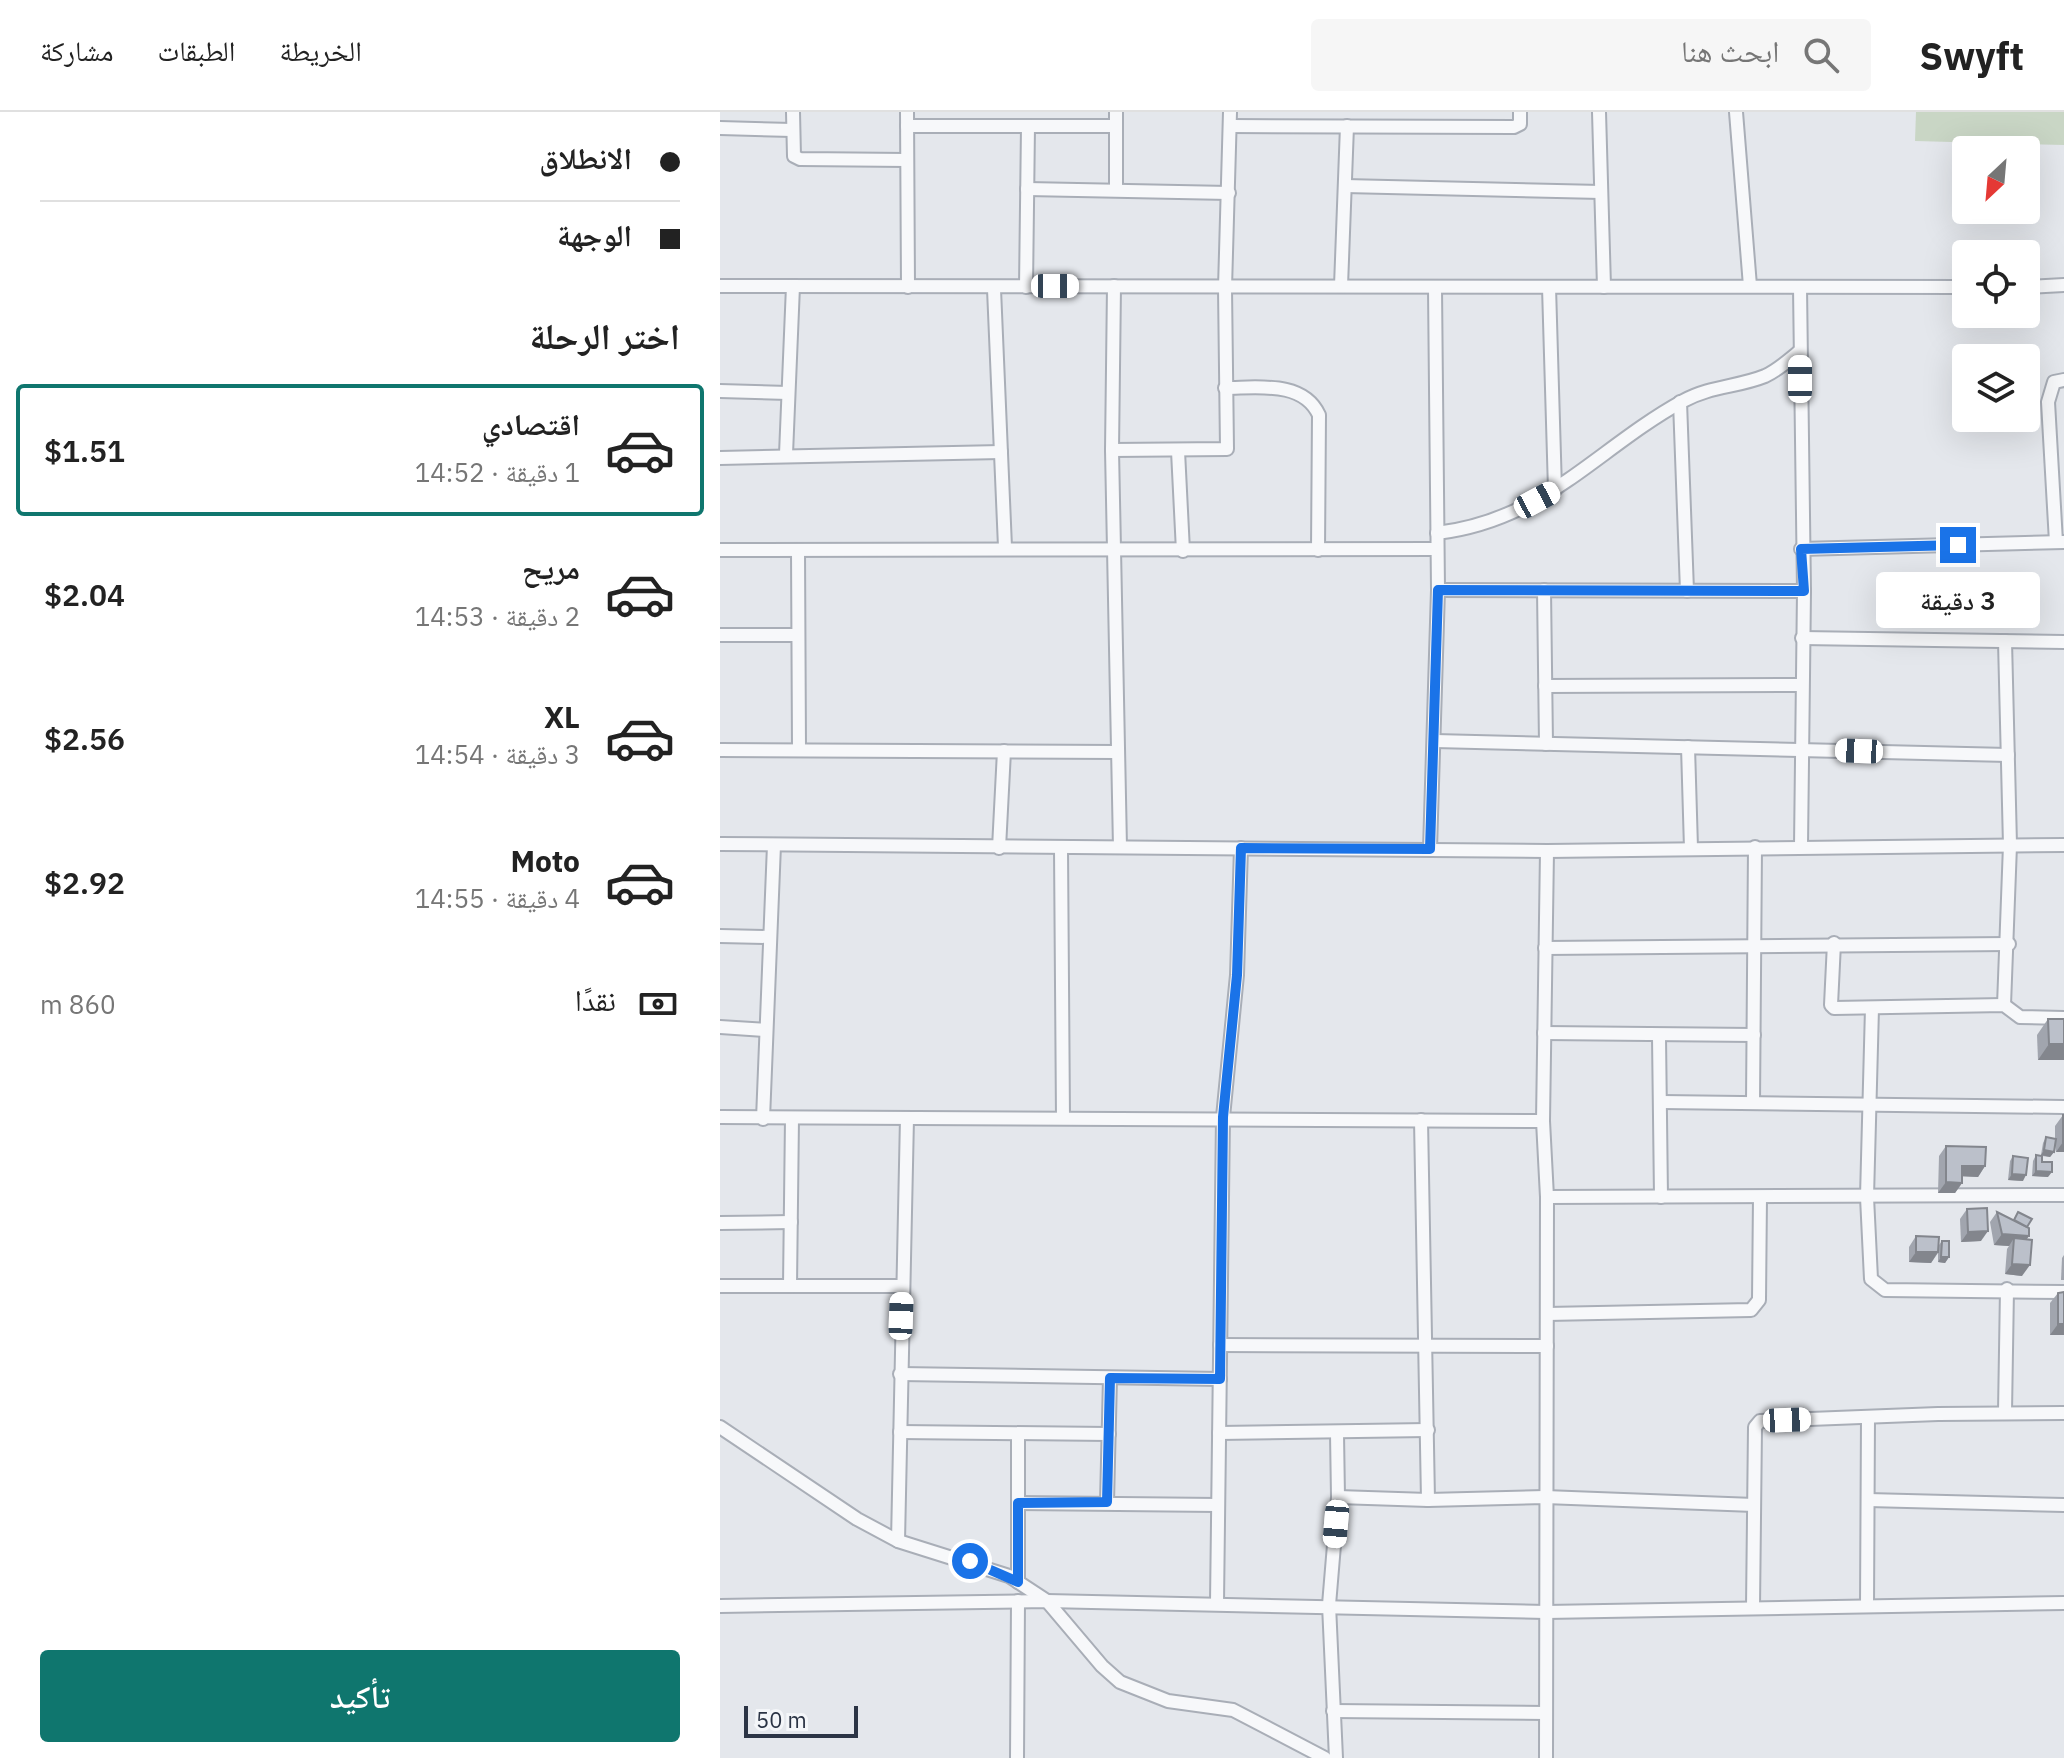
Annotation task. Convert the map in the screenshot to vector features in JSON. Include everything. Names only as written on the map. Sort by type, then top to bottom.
[{"type":"street","points":[[793,112],[794,156],[800,159],[907,160]]},
{"type":"street","points":[[907,112],[908,287]]},
{"type":"street","points":[[1116,112],[1116,190]]},
{"type":"street","points":[[1112,450],[1227,449],[1225,288],[1230,112]]},
{"type":"street","points":[[1231,126],[1514,127],[1520,124],[1520,112]]},
{"type":"street","points":[[1599,112],[1604,287]]},
{"type":"street","points":[[1736,112],[1750,286]]},
{"type":"street","points":[[907,126],[1116,126]]},
{"type":"street","points":[[1026,287],[1028,126]]},
{"type":"street","points":[[1341,286],[1347,126]]},
{"type":"street","points":[[720,128],[792,130]]},
{"type":"street","points":[[1345,186],[1601,192]]},
{"type":"street","points":[[1027,189],[1229,193]]},
{"type":"street","points":[[2040,286],[2064,285]]},
{"type":"street","points":[[720,286],[994,289],[1114,286],[1952,287]]},
{"type":"street","points":[[786,454],[793,286]]},
{"type":"street","points":[[1114,286],[1112,450],[1120,847]]},
{"type":"street","points":[[1549,287],[1555,490]]},
{"type":"street","points":[[1800,287],[1801,549],[1804,591],[1801,846]]},
{"type":"street","points":[[1430,849],[1438,590],[1435,288]]},
{"type":"street","points":[[994,289],[1005,547]]},
{"type":"street","points":[[1437,533],[1496,519],[1555,490],[1680,402],[1704,390],[1766,375],[1800,351]]},
{"type":"street","points":[[1801,549],[2060,542],[2049,394],[2054,382],[2064,380]]},
{"type":"street","points":[[1225,388],[1291,391],[1308,398],[1315,407],[1319,415],[1318,550]]},
{"type":"street","points":[[720,391],[788,393]]},
{"type":"street","points":[[1680,402],[1687,591]]},
{"type":"street","points":[[1178,451],[1183,551]]},
{"type":"street","points":[[720,458],[786,454],[1001,452]]},
{"type":"street","points":[[720,550],[1005,547],[1115,547],[1183,551],[1437,549]]},
{"type":"street","points":[[798,550],[799,749]]},
{"type":"street","points":[[1438,590],[1804,591]]},
{"type":"street","points":[[1544,590],[1546,744]]},
{"type":"street","points":[[720,635],[797,635]]},
{"type":"street","points":[[1802,638],[2064,642]]},
{"type":"street","points":[[2004,1005],[2009,944],[2010,845],[2005,641]]},
{"type":"street","points":[[1545,686],[1801,685]]},
{"type":"street","points":[[1435,741],[2008,755]]},
{"type":"street","points":[[1688,747],[1691,848]]},
{"type":"street","points":[[720,750],[1118,752]]},
{"type":"street","points":[[999,848],[1004,751]]},
{"type":"street","points":[[720,844],[1547,851],[2064,845]]},
{"type":"street","points":[[763,1119],[774,845]]},
{"type":"street","points":[[1753,1103],[1755,847]]},
{"type":"street","points":[[1217,1603],[1223,1117],[1237,975],[1241,848]]},
{"type":"street","points":[[1061,849],[1063,1118]]},
{"type":"street","points":[[1546,1758],[1547,1197],[1543,1121],[1547,851]]},
{"type":"street","points":[[720,936],[770,937]]},
{"type":"street","points":[[1545,948],[1834,943],[2009,944]]},
{"type":"street","points":[[1834,943],[1831,1005],[1840,1009],[2004,1005],[2020,1017],[2064,1018]]},
{"type":"street","points":[[1872,1008],[1867,1197],[1871,1279],[1875,1286],[1885,1290],[2064,1292]]},
{"type":"street","points":[[720,1027],[766,1030]]},
{"type":"street","points":[[1544,1033],[1659,1037],[1754,1035]]},
{"type":"street","points":[[1659,1037],[1661,1197]]},
{"type":"street","points":[[1662,1102],[2064,1107]]},
{"type":"street","points":[[720,1117],[1223,1117],[1543,1121]]},
{"type":"street","points":[[790,1286],[792,1118]]},
{"type":"street","points":[[898,1541],[907,1118]]},
{"type":"street","points":[[1421,1120],[1428,1500]]},
{"type":"street","points":[[1547,1197],[2064,1195]]},
{"type":"street","points":[[1547,1314],[1751,1310],[1759,1300],[1760,1197]]},
{"type":"street","points":[[720,1223],[791,1222]]},
{"type":"street","points":[[720,1286],[902,1286]]},
{"type":"street","points":[[2005,1412],[2007,1289]]},
{"type":"street","points":[[1220,1345],[1547,1346]]},
{"type":"street","points":[[900,1374],[1220,1379]]},
{"type":"street","points":[[1107,1502],[1110,1378]]},
{"type":"street","points":[[1753,1608],[1756,1423],[2005,1412],[2064,1413]]},
{"type":"street","points":[[1867,1606],[1868,1418]]},
{"type":"street","points":[[720,1427],[857,1519],[898,1541],[970,1561],[1018,1582],[1047,1601],[1102,1666],[1120,1682],[1168,1701],[1233,1710],[1325,1758]]},
{"type":"street","points":[[1219,1433],[1337,1434],[1428,1430]]},
{"type":"street","points":[[900,1432],[1109,1434]]},
{"type":"street","points":[[1336,1758],[1329,1605],[1338,1497],[1337,1434]]},
{"type":"street","points":[[1018,1435],[1018,1582]]},
{"type":"street","points":[[1338,1497],[1428,1500],[1545,1497],[1754,1505]]},
{"type":"street","points":[[1868,1500],[2064,1505]]},
{"type":"street","points":[[1018,1503],[1218,1505]]},
{"type":"street","points":[[1017,1758],[1018,1601]]},
{"type":"street","points":[[720,1606],[1047,1601],[1546,1612],[2064,1603]]},
{"type":"street","points":[[1333,1711],[1546,1713]]},
{"type":"green space","points":[[1916,112],[2064,112],[2064,145],[2040,144],[2040,136],[1952,136],[1952,142],[1915,141]]},
{"type":"building","points":[[2048,1019],[2064,1019],[2064,1044],[2049,1044]]},
{"type":"building","points":[[2046,1137],[2056,1139],[2054,1152],[2044,1150]]},
{"type":"building","points":[[1946,1146],[1986,1147],[1985,1166],[1962,1166],[1962,1183],[1946,1182]]},
{"type":"building","points":[[2036,1155],[2042,1156],[2042,1162],[2052,1162],[2052,1172],[2036,1171]]},
{"type":"building","points":[[2013,1156],[2028,1158],[2026,1175],[2012,1174]]},
{"type":"building","points":[[1987,1208],[1988,1231],[1968,1232],[1967,1209]]},
{"type":"building","points":[[1997,1212],[2029,1228],[2029,1236],[2002,1234]]},
{"type":"building","points":[[2018,1212],[2032,1219],[2027,1227],[2014,1220]]},
{"type":"building","points":[[1916,1236],[1939,1237],[1938,1252],[1916,1252]]},
{"type":"building","points":[[2014,1238],[2032,1240],[2030,1265],[2012,1264]]},
{"type":"building","points":[[1942,1241],[1949,1241],[1949,1257],[1941,1257]]},
{"type":"building","points":[[2064,1292],[2064,1324],[2058,1324],[2058,1293]]},
{"type":"route","points":[[970,1561],[1018,1582],[1018,1503],[1107,1502],[1110,1378],[1220,1379],[1223,1117],[1237,975],[1241,848],[1430,849],[1438,590],[1804,591],[1801,549],[1958,545]]}]
